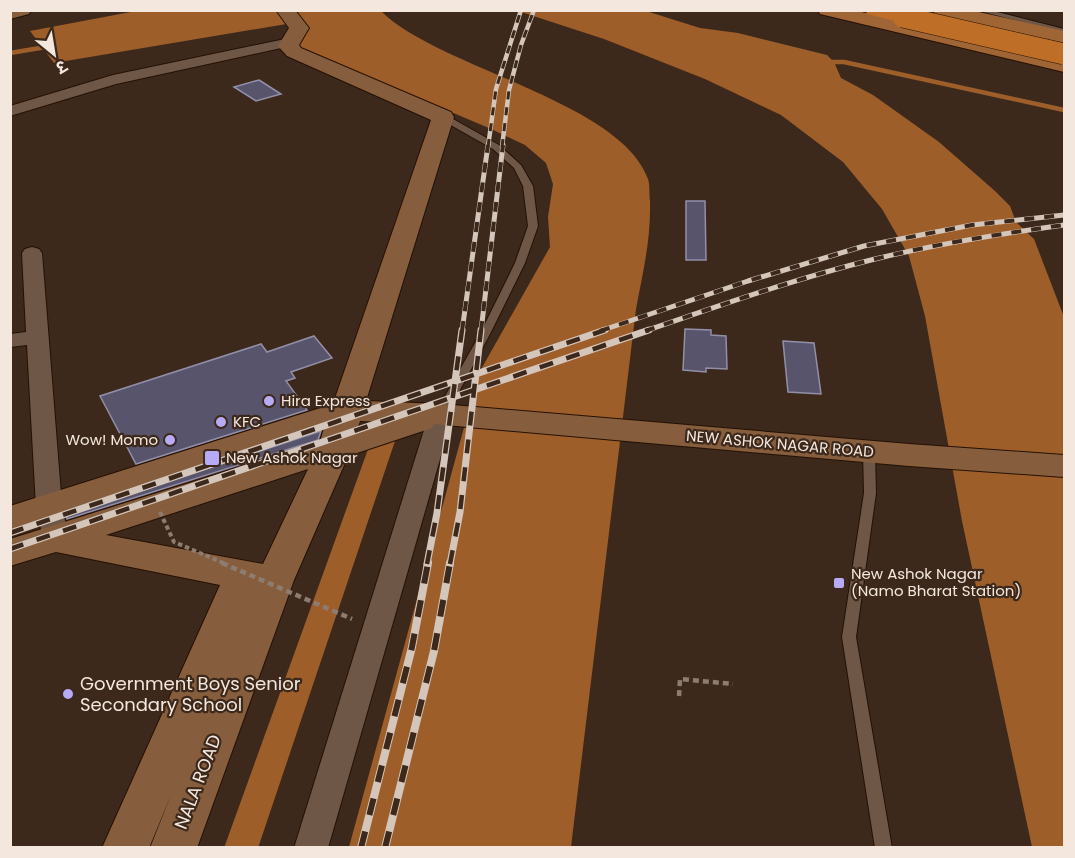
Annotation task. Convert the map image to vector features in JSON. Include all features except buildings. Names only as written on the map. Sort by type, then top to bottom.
[{"type":"highway","points":[[874,10],[1065,54]]},
{"type":"highway","points":[[913,10],[1065,44]]},
{"type":"main road","points":[[827,10],[1065,66]]},
{"type":"main road","points":[[942,10],[1065,37]]},
{"type":"main road","points":[[991,49],[1020,50],[1034,43],[1029,34],[1011,26]]},
{"type":"street","points":[[10,13],[21,10]]},
{"type":"street","points":[[125,848],[259,577],[334,448],[443,117],[294,52],[288,46],[294,35],[285,10]]},
{"type":"street","points":[[10,111],[113,80],[294,35]]},
{"type":"street","points":[[32,253],[52,523]]},
{"type":"street","points":[[10,341],[37,337]]},
{"type":"street","points":[[10,553],[52,523],[111,503],[347,410]]},
{"type":"street","name":"NEW ASHOK NAGAR ROAD","points":[[347,410],[450,414],[909,456],[1065,466]]},
{"type":"street","points":[[111,503],[334,448],[450,414]]},
{"type":"street","points":[[311,848],[450,414]]},
{"type":"street","points":[[10,519],[52,523],[259,577]]},
{"type":"street","name":"NALA ROAD","points":[[173,848],[259,577]]},
{"type":"lane","points":[[979,10],[1065,31]]},
{"type":"lane","points":[[443,117],[496,147],[518,167],[528,186],[533,226],[520,263],[485,334],[450,414]]},
{"type":"lane","points":[[869,452],[870,493],[849,637],[884,848]]},
{"type":"path","points":[[160,512],[174,542],[352,619]]},
{"type":"path","points":[[679,696],[680,679],[733,684]]},
{"type":"shaded area","points":[[136,11],[392,11],[382,12],[409,32],[567,107],[603,128],[631,152],[648,179],[650,215],[648,242],[636,309],[571,847],[349,847],[479,373],[550,247],[548,217],[553,184],[546,163],[525,145],[489,128],[294,46],[308,29],[304,21],[54,63],[30,31]]},
{"type":"shaded area","points":[[518,11],[646,11],[700,28],[738,33],[827,55],[834,62],[841,78],[873,95],[939,142],[995,191],[1010,206],[1016,222],[1034,239],[1064,317],[1064,847],[1032,847],[962,521],[925,316],[909,256],[882,209],[843,162],[781,115],[705,79],[604,39]]},
{"type":"waterway","points":[[10,53],[52,46]]},
{"type":"waterway","points":[[826,62],[844,62],[1064,110]]},
{"type":"waterway","points":[[241,848],[383,441]]},
{"type":"railway","points":[[488,147],[496,89],[521,10]]},
{"type":"railway","points":[[502,147],[509,90],[521,45],[534,10]]},
{"type":"railway","points":[[462,331],[488,145]]},
{"type":"railway","points":[[481,331],[503,145]]},
{"type":"railway","points":[[600,331],[748,281],[864,246],[972,225],[1064,215]]},
{"type":"railway","points":[[645,331],[842,267],[919,249],[1064,225]]},
{"type":"railway","points":[[455,381],[462,330]]},
{"type":"railway","points":[[476,374],[481,330]]},
{"type":"railway","points":[[476,374],[605,330]]},
{"type":"railway","points":[[474,390],[649,330]]},
{"type":"railway","points":[[455,381],[476,374]]},
{"type":"railway","points":[[474,390],[476,374]]},
{"type":"railway","points":[[10,533],[455,381]]},
{"type":"railway","points":[[453,397],[455,381]]},
{"type":"railway","points":[[450,564],[460,512],[474,390]]},
{"type":"railway","points":[[453,397],[474,390]]},
{"type":"railway","points":[[10,549],[453,397]]},
{"type":"railway","points":[[427,564],[437,513],[453,397]]},
{"type":"railway","points":[[361,848],[412,647],[428,563]]},
{"type":"railway","points":[[385,848],[434,651],[450,563]]},
{"type":"place","name":"Hira Express","points":[[269,401]]},
{"type":"place","name":"KFC","points":[[221,422]]},
{"type":"place","name":"Wow! Momo","points":[[170,440]]},
{"type":"place","name":"New Ashok Nagar","points":[[212,458]]},
{"type":"place","name":"New Ashok Nagar (Namo Bharat Station)","points":[[839,583]]},
{"type":"place","name":"Government Boys Senior Secondary School","points":[[68,694]]}]
